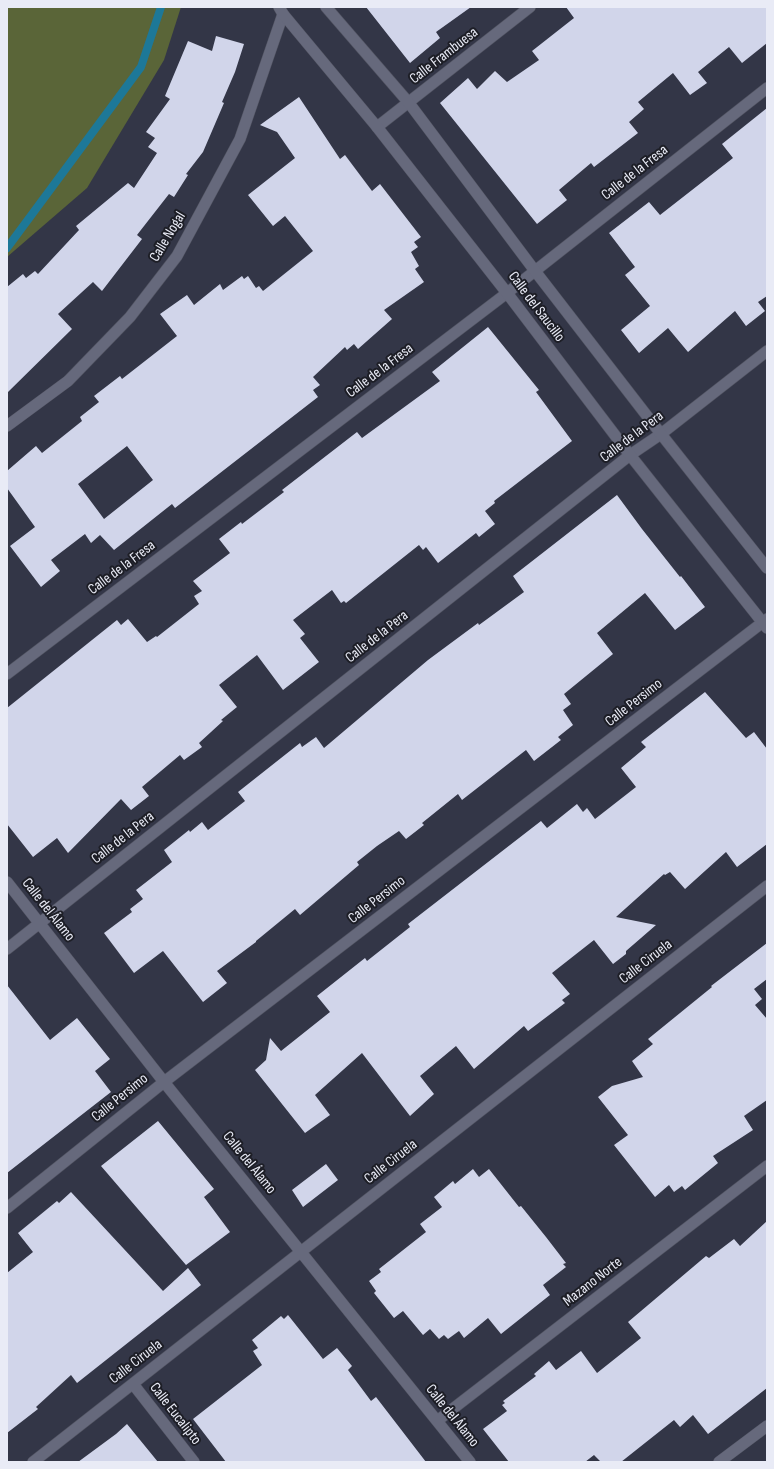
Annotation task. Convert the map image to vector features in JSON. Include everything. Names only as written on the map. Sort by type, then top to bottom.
[{"type":"street","name":"Calle del Saucillo","points":[[326,7],[409,103],[535,271],[767,568]]},
{"type":"street","name":"Calle Frambuesa","points":[[377,127],[530,7]]},
{"type":"street","name":"Calle del Saucillo","points":[[281,11],[377,127],[507,293],[630,456],[766,623]]},
{"type":"street","name":"Calle Nogal","points":[[7,426],[68,381],[130,317],[177,256],[240,139],[281,11]]},
{"type":"street","name":"Calle de la Fresa","points":[[7,674],[507,293],[767,88]]},
{"type":"street","name":"Calle de la Pera","points":[[7,948],[630,456],[661,434],[767,350]]},
{"type":"street","name":"Calle Persimo","points":[[7,1208],[164,1082],[766,623]]},
{"type":"street","name":"Calle del Álamo","points":[[7,882],[164,1082],[470,1462]]},
{"type":"street","name":"Calle Ciruela","points":[[33,1462],[767,886]]},
{"type":"street","name":"Mazano Norte","points":[[437,1421],[767,1166]]},
{"type":"street","name":"Calle Eucalipto","points":[[133,1384],[194,1462]]},
{"type":"street","points":[[719,1462],[767,1426]]},
{"type":"green space","points":[[7,7],[181,7],[164,60],[87,188],[7,257]]},
{"type":"building","points":[[366,7],[471,7],[436,32],[440,38],[410,63]]},
{"type":"building","points":[[566,7],[767,7],[767,43],[742,63],[729,47],[698,72],[707,83],[690,95],[673,73],[638,102],[644,109],[629,122],[638,133],[594,167],[591,163],[559,190],[567,200],[537,224],[440,103],[468,78],[477,89],[495,71],[507,82],[539,60],[532,51],[574,18]]},
{"type":"building","points":[[216,36],[244,44],[235,72],[222,102],[224,103],[203,152],[186,174],[188,175],[174,197],[169,194],[137,235],[142,239],[102,291],[93,282],[58,314],[72,329],[7,393],[7,287],[23,274],[26,278],[35,271],[38,274],[79,230],[76,226],[128,183],[134,188],[157,153],[148,147],[155,138],[146,132],[170,99],[165,96],[188,41],[212,51]]},
{"type":"building","points":[[299,97],[340,159],[345,155],[372,191],[380,184],[421,237],[414,242],[418,247],[411,252],[419,266],[415,269],[424,282],[384,310],[392,319],[358,349],[354,344],[347,350],[345,347],[313,377],[320,385],[313,390],[318,397],[175,508],[172,504],[114,550],[100,535],[91,543],[85,534],[51,560],[60,571],[41,587],[10,546],[35,527],[7,488],[7,471],[36,446],[42,453],[82,421],[80,417],[99,402],[94,396],[120,376],[122,379],[177,336],[160,314],[187,295],[194,305],[220,284],[223,290],[242,276],[244,279],[248,276],[256,288],[259,286],[263,291],[313,251],[285,216],[273,226],[248,195],[295,158],[277,132],[260,125]],"holes":[[[127,446],[153,480],[104,519],[78,484]]]},
{"type":"building","points":[[767,108],[767,296],[758,302],[765,311],[746,326],[735,311],[688,352],[668,328],[639,353],[621,330],[650,306],[625,275],[635,267],[609,233],[649,202],[660,215],[733,158],[722,144]]},
{"type":"building","points":[[488,327],[539,390],[536,392],[572,441],[494,501],[495,503],[485,511],[495,524],[479,537],[476,533],[438,563],[426,547],[423,550],[419,545],[346,603],[344,601],[341,603],[332,590],[293,620],[305,634],[300,638],[319,662],[283,690],[257,655],[219,685],[237,707],[221,720],[223,721],[199,743],[202,747],[184,760],[180,755],[142,787],[149,796],[131,810],[121,799],[68,853],[57,838],[33,857],[7,824],[7,708],[117,620],[121,625],[128,619],[147,642],[156,636],[157,637],[199,604],[194,596],[202,591],[193,581],[230,553],[219,539],[241,522],[242,524],[284,492],[282,490],[357,432],[362,438],[440,381],[432,372]]},
{"type":"building","points":[[617,495],[642,529],[705,607],[675,630],[645,593],[597,633],[613,654],[564,694],[571,704],[563,710],[573,725],[558,737],[561,740],[534,761],[526,750],[462,800],[458,794],[422,823],[424,825],[406,839],[399,831],[377,846],[357,862],[359,865],[300,915],[295,909],[256,942],[217,971],[227,983],[203,1002],[163,951],[134,973],[104,933],[132,912],[130,909],[143,899],[136,890],[172,862],[164,850],[189,830],[190,832],[202,822],[208,830],[245,801],[238,792],[300,743],[302,747],[316,737],[324,748],[428,660],[478,623],[479,625],[524,592],[513,576]]},
{"type":"building","points":[[705,692],[746,738],[754,732],[767,749],[767,844],[737,867],[726,852],[685,889],[670,872],[665,875],[664,874],[616,917],[656,925],[626,951],[626,954],[613,964],[594,940],[552,973],[570,994],[562,1000],[565,1003],[528,1031],[524,1026],[474,1069],[456,1046],[420,1076],[434,1094],[410,1116],[362,1053],[315,1095],[330,1115],[305,1133],[255,1070],[266,1060],[270,1038],[281,1051],[330,1012],[317,996],[365,958],[367,961],[410,927],[408,924],[541,821],[547,828],[577,804],[583,812],[587,808],[595,819],[636,787],[621,768],[646,747],[641,742]]},
{"type":"building","points":[[767,943],[767,979],[754,989],[762,999],[755,1005],[767,1019],[767,1100],[744,1116],[753,1130],[713,1156],[718,1163],[685,1190],[682,1186],[674,1192],[669,1185],[655,1197],[614,1145],[628,1135],[598,1097],[612,1086],[643,1077],[632,1061],[653,1044],[648,1039],[712,987],[711,986]]},
{"type":"building","points":[[7,985],[50,1040],[77,1018],[110,1059],[95,1071],[111,1092],[7,1173]]},
{"type":"building","points":[[158,1121],[214,1189],[204,1197],[230,1232],[186,1265],[101,1166]]},
{"type":"building","points":[[326,1164],[338,1180],[303,1207],[292,1190]]},
{"type":"building","points":[[473,1169],[479,1177],[489,1169],[519,1207],[521,1206],[546,1237],[566,1263],[563,1264],[566,1267],[543,1285],[550,1295],[501,1334],[488,1318],[464,1338],[459,1331],[448,1339],[444,1335],[439,1339],[430,1329],[423,1335],[403,1311],[394,1318],[374,1293],[376,1291],[369,1281],[381,1272],[379,1269],[426,1232],[420,1224],[442,1207],[434,1197],[453,1181],[455,1184]]},
{"type":"building","points":[[71,1192],[163,1291],[188,1268],[201,1285],[77,1383],[71,1375],[36,1407],[38,1409],[7,1433],[7,1273],[33,1252],[18,1233],[57,1201],[59,1203]]},
{"type":"building","points":[[767,1221],[767,1388],[708,1434],[693,1415],[680,1427],[674,1420],[621,1462],[601,1462],[594,1455],[585,1462],[509,1462],[483,1429],[507,1411],[502,1405],[505,1403],[503,1401],[536,1376],[534,1374],[549,1361],[556,1370],[581,1351],[597,1373],[641,1338],[628,1322],[706,1256],[709,1258],[734,1239],[740,1246]]},
{"type":"building","points":[[288,1315],[323,1359],[337,1348],[352,1366],[348,1370],[371,1401],[376,1397],[426,1462],[226,1462],[193,1419],[262,1365],[253,1351],[258,1348],[252,1340],[281,1316],[284,1319]]},
{"type":"building","points":[[127,1424],[158,1462],[78,1462],[116,1434]]},
{"type":"waterway","points":[[7,248],[141,67],[161,7]]}]
